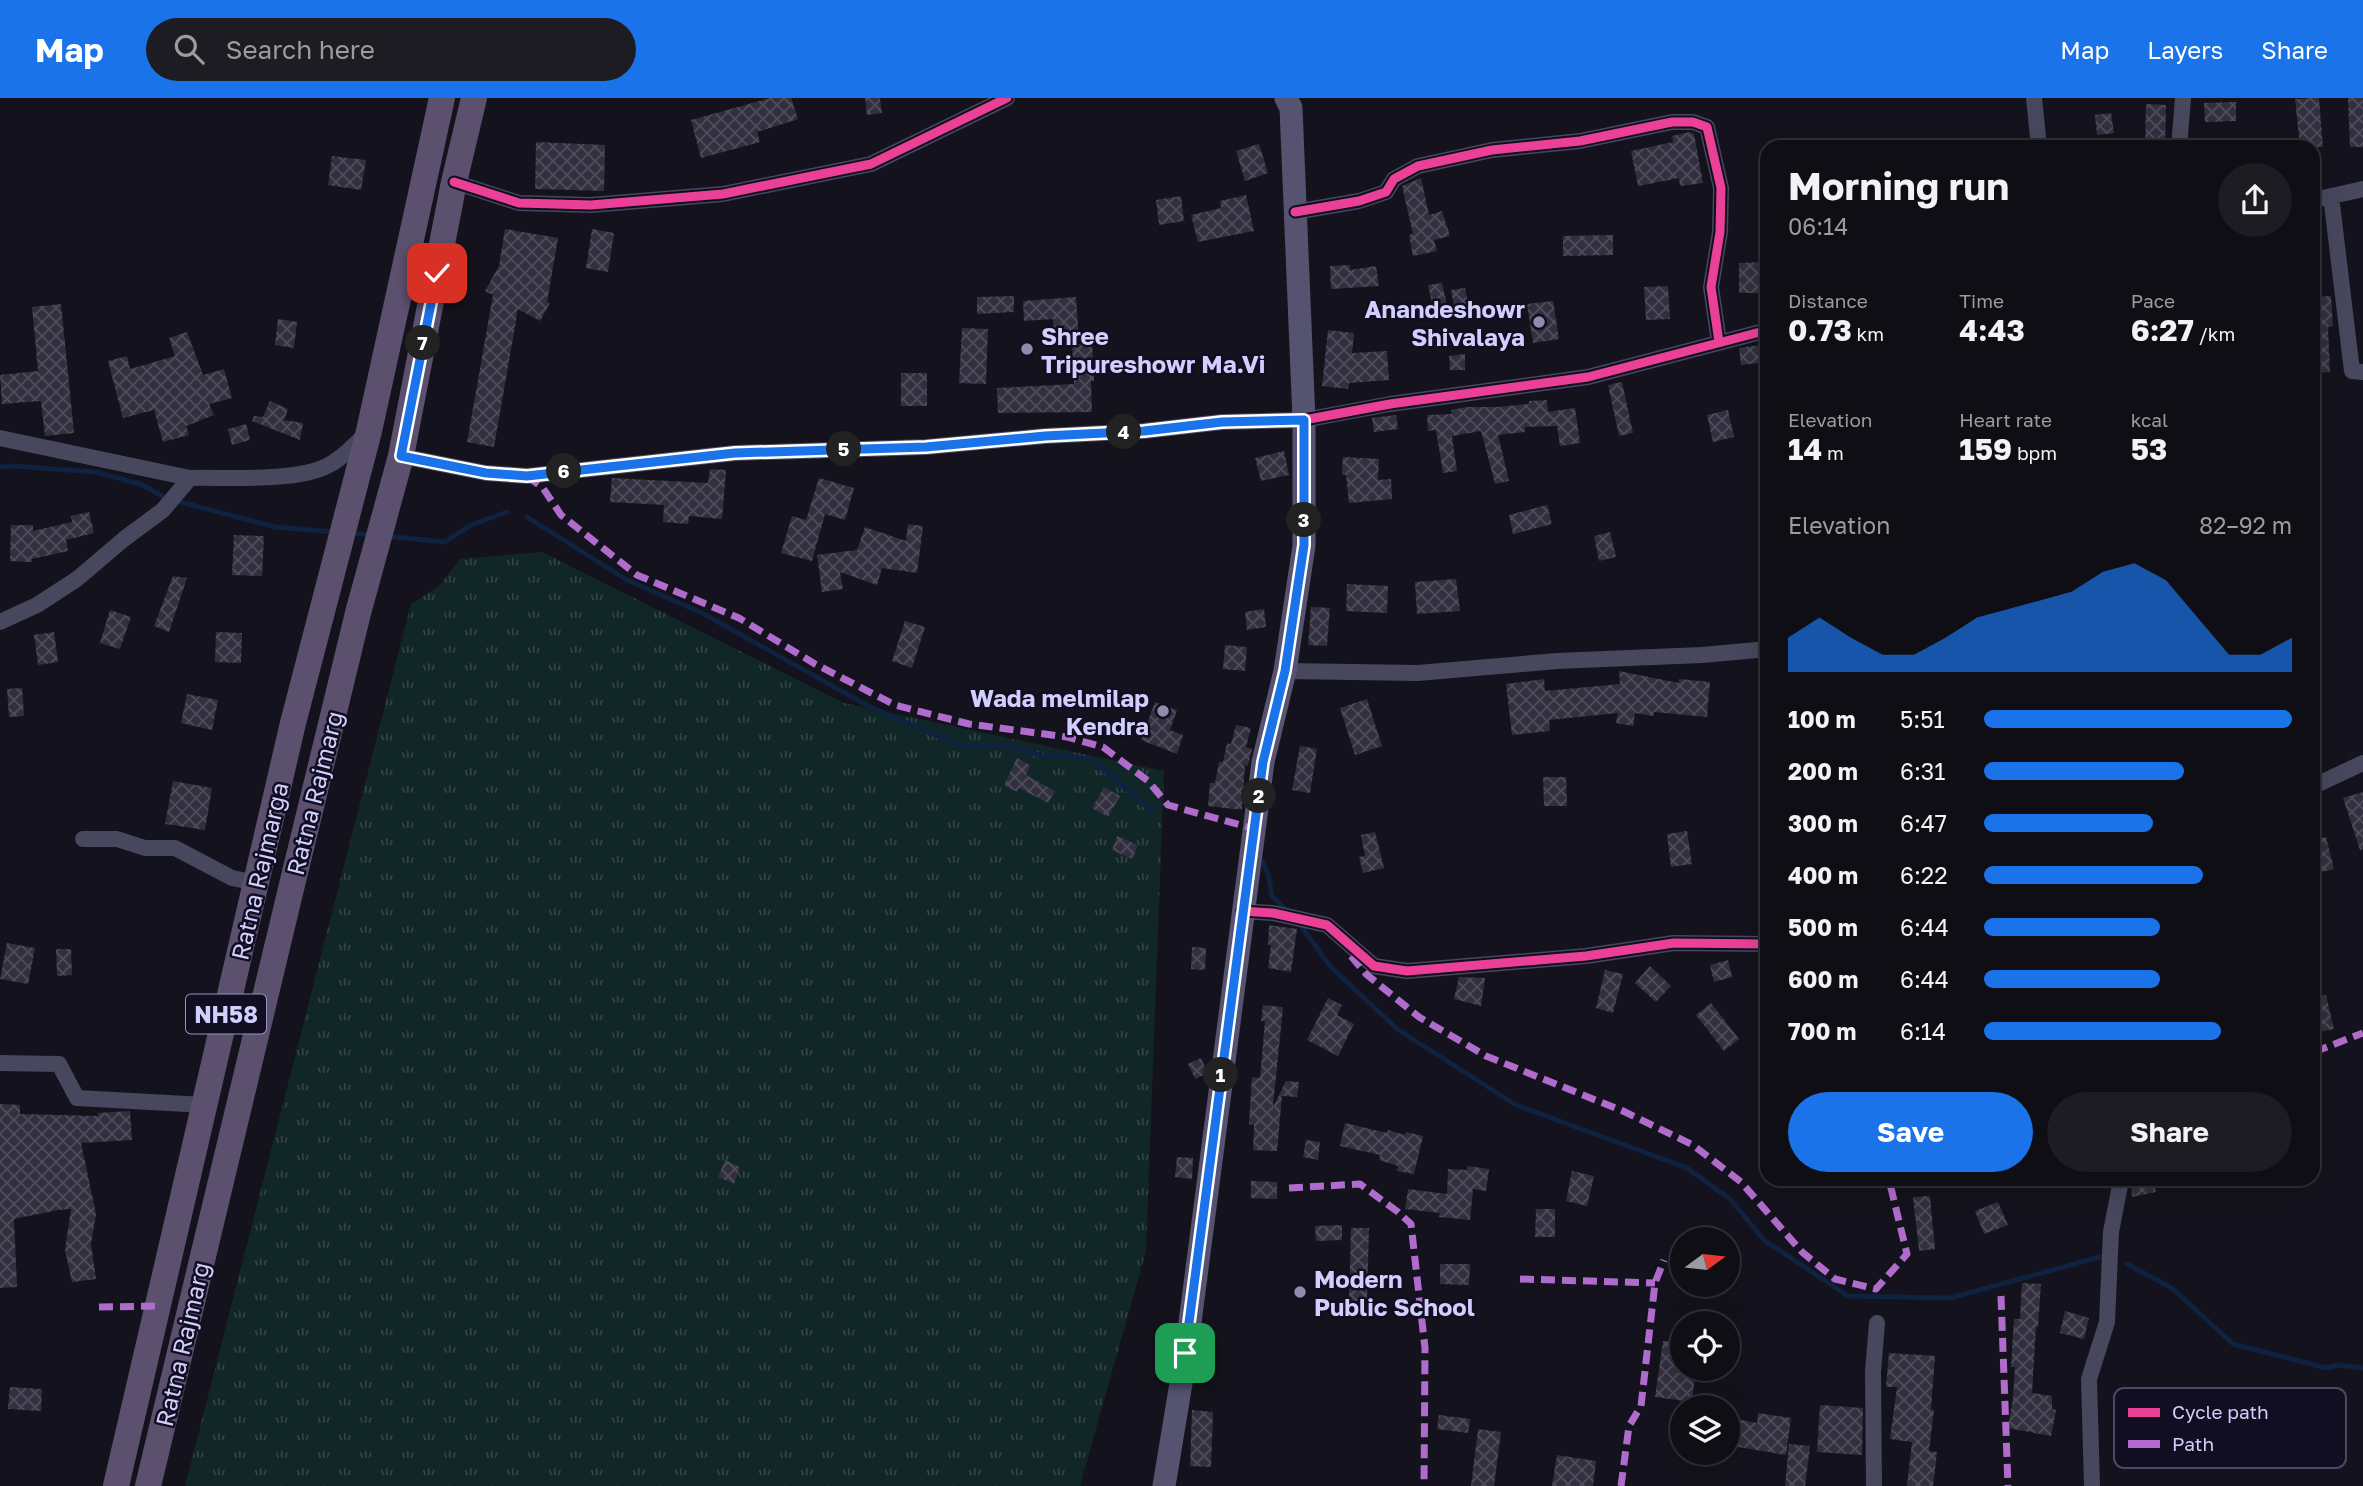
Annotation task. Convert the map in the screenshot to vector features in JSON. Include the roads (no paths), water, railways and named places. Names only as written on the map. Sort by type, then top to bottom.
[{"type":"main road","name":"NH58","points":[[369,431],[442,98]]},
{"type":"main road","name":"Ratna Rajmarg","points":[[148,1486],[290,893],[376,544],[399,462],[454,182],[474,98]]},
{"type":"main road","points":[[1164,1486],[1185,1353],[1263,762],[1285,671],[1304,545],[1304,420],[1291,108],[1286,98]]},
{"type":"main road","name":"Ratna Rajmarga","points":[[116,1486],[293,723],[369,431]]},
{"type":"street","points":[[454,182],[519,203],[591,205],[723,194],[871,164],[1007,98]]},
{"type":"street","points":[[2034,98],[2038,140]]},
{"type":"street","points":[[2180,140],[2183,98]]},
{"type":"street","points":[[1295,212],[1359,201],[1386,192],[1394,179],[1418,166],[1492,150],[1580,141],[1672,122],[1693,122],[1707,127],[1721,188],[1720,232],[1712,287],[1719,342]]},
{"type":"street","points":[[2320,200],[2363,189]]},
{"type":"street","points":[[2331,197],[2351,372],[2363,372]]},
{"type":"street","points":[[399,462],[527,476],[735,453],[926,447],[1045,436],[1144,431],[1222,422],[1304,420],[1390,404],[1588,377],[1760,332]]},
{"type":"street","points":[[0,438],[190,478],[291,475],[325,467],[347,453],[369,431]]},
{"type":"street","points":[[0,622],[37,605],[77,579],[124,538],[163,510],[190,478]]},
{"type":"street","points":[[1285,671],[1418,673],[1557,661],[1760,650]]},
{"type":"street","points":[[2320,783],[2363,763]]},
{"type":"street","points":[[83,839],[117,839],[145,848],[175,848],[232,878],[257,883]]},
{"type":"street","points":[[1242,911],[1273,913],[1327,925],[1374,965],[1407,971],[1586,956],[1674,943],[1760,944]]},
{"type":"street","points":[[0,1063],[58,1064],[77,1098],[205,1105]]},
{"type":"street","points":[[2092,1486],[2089,1379],[2107,1322],[2110,1232],[2120,1186]]},
{"type":"street","points":[[1874,1486],[1877,1323]]},
{"type":"waterway","points":[[0,467],[96,472],[143,485],[165,498],[275,527],[334,532]]},
{"type":"waterway","points":[[385,536],[445,542],[471,525],[507,512]]},
{"type":"waterway","points":[[527,517],[627,580],[704,614],[870,707],[961,746],[1004,745],[1042,756],[1092,760],[1151,810]]},
{"type":"waterway","points":[[351,533],[372,535]]},
{"type":"waterway","points":[[1260,857],[1268,874],[1272,896],[1286,910]]},
{"type":"waterway","points":[[1298,922],[1330,966],[1397,1029],[1516,1105],[1687,1168],[1730,1199],[1764,1240],[1848,1296],[1950,1298],[2100,1257]]},
{"type":"waterway","points":[[2127,1264],[2172,1288],[2233,1344],[2326,1368],[2339,1365],[2363,1368]]},
{"type":"place","name":"Anandeshowr Shivalaya","points":[[1539,322]]},
{"type":"place","name":"Shree Tripureshowr Ma.Vi","points":[[1027,349]]},
{"type":"place","name":"Wada melmilap Kendra","points":[[1163,711]]},
{"type":"place","name":"Modern Public School","points":[[1300,1292]]}]
